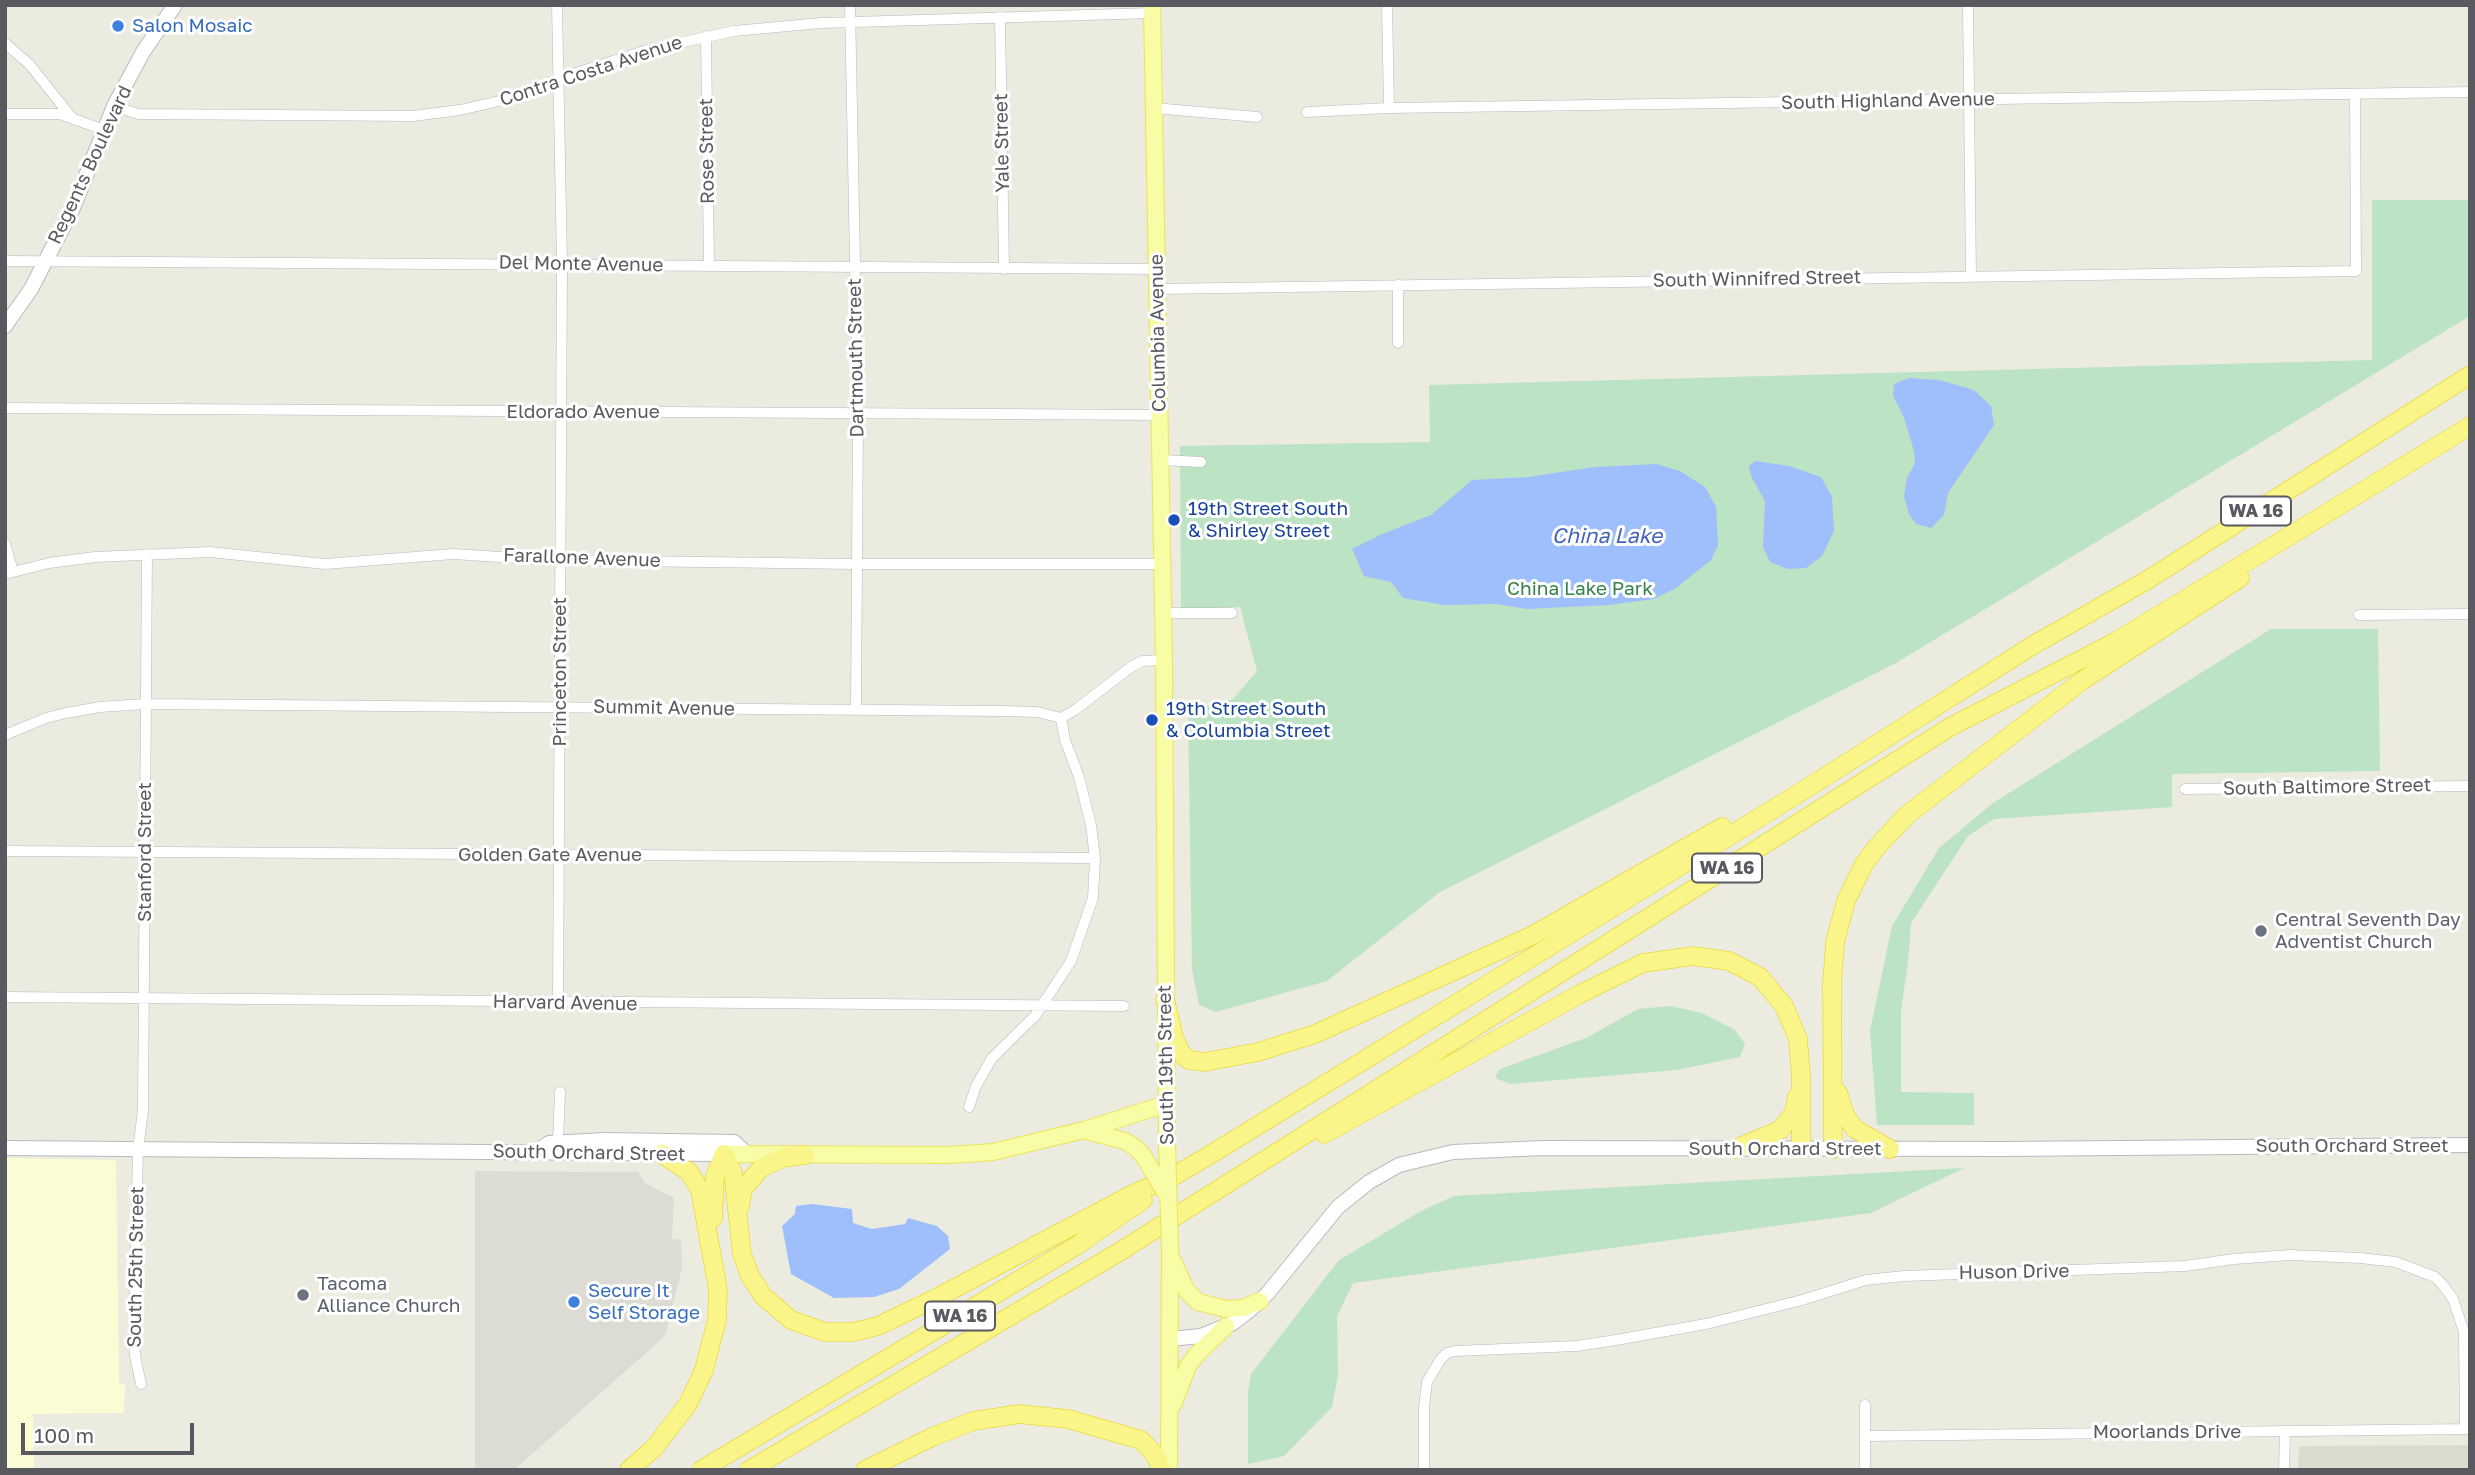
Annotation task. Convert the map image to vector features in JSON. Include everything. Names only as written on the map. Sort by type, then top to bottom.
[{"type":"highway","name":"WA 16","points":[[701,1470],[1076,1245],[1213,1153],[1801,792],[2038,642],[2150,579],[2470,374]]},
{"type":"highway","name":"WA 16","points":[[749,1470],[1116,1254],[1950,727],[2115,642],[2470,426]]},
{"type":"highway","points":[[1833,1149],[1832,984],[1835,942],[1846,901],[1864,864],[1876,848],[1907,815],[2083,680],[2214,597],[2348,500]]},
{"type":"highway","points":[[1165,999],[1174,1037],[1181,1053],[1196,1062],[1258,1052],[1315,1034],[1531,936],[1864,747],[2038,642]]},
{"type":"highway","points":[[1116,1254],[1357,1115],[1580,994],[1643,963],[1693,956],[1729,961],[1760,978],[1784,1006],[1798,1040],[1801,1149]]},
{"type":"highway","points":[[1735,1149],[1780,1130],[1794,1113],[1801,1076]]},
{"type":"highway","points":[[1833,1076],[1845,1115],[1854,1129],[1890,1149]]},
{"type":"highway","points":[[724,1154],[733,1174],[745,1265],[763,1296],[798,1324],[825,1332],[853,1332],[894,1320],[1135,1193],[1174,1176],[1213,1153]]},
{"type":"highway","points":[[629,1470],[654,1448],[678,1419],[696,1389],[714,1337],[719,1303],[703,1201],[695,1179],[680,1164],[662,1154]]},
{"type":"highway","points":[[618,1470],[660,1427],[684,1391],[693,1370],[708,1319],[715,1176],[724,1154]]},
{"type":"highway","points":[[739,1220],[743,1189],[756,1172],[773,1161],[805,1154]]},
{"type":"highway","points":[[865,1470],[932,1437],[973,1421],[1019,1414],[1068,1419],[1141,1440],[1155,1455],[1162,1470]]},
{"type":"main road","name":"Regents Boulevard","points":[[5,326],[31,289],[73,208],[114,106],[143,52],[175,5]]},
{"type":"main road","name":"Columbia Avenue","points":[[1152,9],[1164,660]]},
{"type":"main road","name":"South 19th Street","points":[[1164,660],[1167,1196],[1171,1262],[1169,1470]]},
{"type":"main road","name":"South Orchard Street","points":[[5,1148],[972,1154],[1013,1149],[1166,1104]]},
{"type":"main road","points":[[1084,1130],[1125,1141],[1136,1148],[1167,1196]]},
{"type":"main road","points":[[539,1152],[549,1143],[605,1140],[734,1142],[747,1154]]},
{"type":"main road","name":"South Orchard Street","points":[[1170,1339],[1191,1338],[1226,1326],[1240,1318],[1260,1301],[1321,1226],[1353,1193],[1384,1173],[1412,1161],[1453,1152],[1499,1149],[2470,1145]]},
{"type":"main road","points":[[1171,1262],[1186,1290],[1198,1302],[1210,1307],[1233,1309],[1260,1301]]},
{"type":"main road","points":[[1169,1413],[1188,1366],[1226,1326]]},
{"type":"street","name":"Princeton Street","points":[[558,5],[562,264],[558,1003]]},
{"type":"street","name":"Dartmouth Street","points":[[850,5],[858,415],[856,710]]},
{"type":"street","points":[[1387,5],[1389,108]]},
{"type":"street","points":[[1968,5],[1971,277]]},
{"type":"street","name":"Contra Costa Avenue","points":[[114,106],[138,114],[389,118],[436,114],[484,105],[646,50],[706,36],[763,27],[1152,9]]},
{"type":"street","name":"Yale Street","points":[[1000,17],[1004,269]]},
{"type":"street","name":"Rose Street","points":[[706,36],[709,266]]},
{"type":"street","points":[[5,43],[45,82],[73,118]]},
{"type":"street","name":"South Highland Avenue","points":[[1307,113],[1389,108],[2470,92]]},
{"type":"street","name":"South Winnifred Street","points":[[1157,289],[2356,271],[2355,94]]},
{"type":"street","points":[[1154,108],[1257,117]]},
{"type":"street","points":[[5,114],[60,114],[104,130]]},
{"type":"street","name":"Del Monte Avenue","points":[[5,261],[1157,269]]},
{"type":"street","points":[[1398,285],[1398,343]]},
{"type":"street","name":"Eldorado Avenue","points":[[5,408],[1160,415]]},
{"type":"street","points":[[1161,460],[1201,462]]},
{"type":"street","points":[[5,544],[9,573]]},
{"type":"street","name":"Farallone Avenue","points":[[9,573],[49,563],[95,557],[210,552],[325,564],[453,554],[561,559],[856,564],[1163,564]]},
{"type":"street","name":"Stanford Street","points":[[138,1149],[144,1111],[147,554]]},
{"type":"street","points":[[1163,613],[1232,613]]},
{"type":"street","points":[[2359,615],[2470,614]]},
{"type":"street","points":[[969,1107],[976,1086],[992,1058],[1035,1016],[1072,961],[1093,898],[1096,858],[1086,804],[1065,740],[1061,718],[1131,667],[1142,662],[1164,660]]},
{"type":"street","name":"Summit Avenue","points":[[5,735],[66,713],[100,706],[145,704],[1015,711],[1037,712],[1061,718]]},
{"type":"street","name":"South Baltimore Street","points":[[2185,789],[2470,786]]},
{"type":"street","name":"Golden Gate Avenue","points":[[5,851],[1096,858]]},
{"type":"street","name":"Harvard Avenue","points":[[5,997],[1124,1006]]},
{"type":"street","points":[[558,1142],[560,1092]]},
{"type":"street","name":"South 25th Street","points":[[138,1149],[134,1336],[141,1384]]},
{"type":"street","name":"Huson Drive","points":[[1424,1470],[1424,1408],[1427,1382],[1447,1353],[1466,1349],[1577,1346],[1706,1324],[1866,1280],[1904,1276],[2185,1266],[2290,1255],[2360,1258],[2410,1266],[2435,1277],[2449,1291],[2464,1332],[2468,1429]]},
{"type":"street","points":[[1865,1405],[1865,1470]]},
{"type":"street","name":"Moorlands Drive","points":[[1865,1436],[2468,1429]]},
{"type":"street","points":[[2284,1470],[2285,1431]]},
{"type":"shaded area","points":[[5,1158],[116,1160],[119,1383],[125,1384],[124,1413],[33,1414],[34,1470],[5,1470]]},
{"type":"shaded area","name":"Secure It Self Storage","points":[[475,1171],[638,1172],[645,1183],[674,1198],[672,1239],[681,1240],[682,1268],[665,1336],[514,1470],[475,1470]]},
{"type":"shaded area","points":[[2470,1445],[2470,1470],[2298,1470],[2299,1446]]},
{"type":"green space","name":"China Lake Park","points":[[2372,200],[2470,200],[2470,316],[1896,663],[1440,892],[1327,981],[1216,1012],[1199,1005],[1192,969],[1188,711],[1233,699],[1257,671],[1240,607],[1181,609],[1180,446],[1430,442],[1429,385],[2372,360]]},
{"type":"green space","points":[[2271,629],[2378,629],[2380,771],[2172,774],[2172,807],[1994,819],[1968,836],[1911,923],[1901,1011],[1901,1092],[1974,1093],[1974,1125],[1877,1125],[1870,1031],[1892,926],[1939,848],[1993,803]]},
{"type":"green space","points":[[1670,1006],[1702,1013],[1735,1030],[1745,1044],[1740,1057],[1677,1070],[1510,1084],[1495,1078],[1500,1069],[1586,1038],[1638,1009]]},
{"type":"green space","points":[[1964,1168],[1871,1213],[1353,1283],[1337,1316],[1338,1375],[1332,1407],[1284,1456],[1248,1464],[1248,1392],[1251,1374],[1339,1260],[1421,1211],[1454,1196]]},
{"type":"water","points":[[1909,378],[1939,380],[1974,390],[1991,406],[1994,425],[1948,493],[1944,515],[1931,528],[1916,524],[1909,514],[1904,497],[1907,478],[1915,463],[1914,451],[1904,418],[1893,395],[1894,384]]},
{"type":"water","points":[[1755,461],[1789,466],[1821,477],[1832,497],[1834,531],[1822,556],[1806,568],[1788,569],[1770,562],[1763,547],[1765,501],[1751,476],[1749,466]]},
{"type":"water","name":"China Lake","points":[[1657,464],[1680,471],[1705,487],[1716,507],[1718,545],[1711,560],[1676,588],[1654,599],[1609,605],[1527,609],[1496,604],[1444,605],[1403,598],[1391,582],[1364,576],[1352,549],[1431,515],[1472,480],[1528,477],[1594,467]]},
{"type":"water","points":[[812,1204],[852,1209],[853,1223],[872,1229],[905,1224],[908,1218],[937,1226],[948,1236],[950,1249],[899,1289],[874,1297],[834,1298],[791,1274],[782,1226],[795,1214],[796,1206]]},
{"type":"place","name":"Salon Mosaic","points":[[118,26]]},
{"type":"place","name":"19th Street South & Shirley Street","points":[[1174,520]]},
{"type":"place","name":"19th Street South & Columbia Street","points":[[1152,720]]},
{"type":"place","name":"Central Seventh Day Adventist Church","points":[[2261,931]]},
{"type":"place","name":"Tacoma Alliance Church","points":[[303,1295]]},
{"type":"place","name":"Secure It Self Storage","points":[[574,1302]]}]
